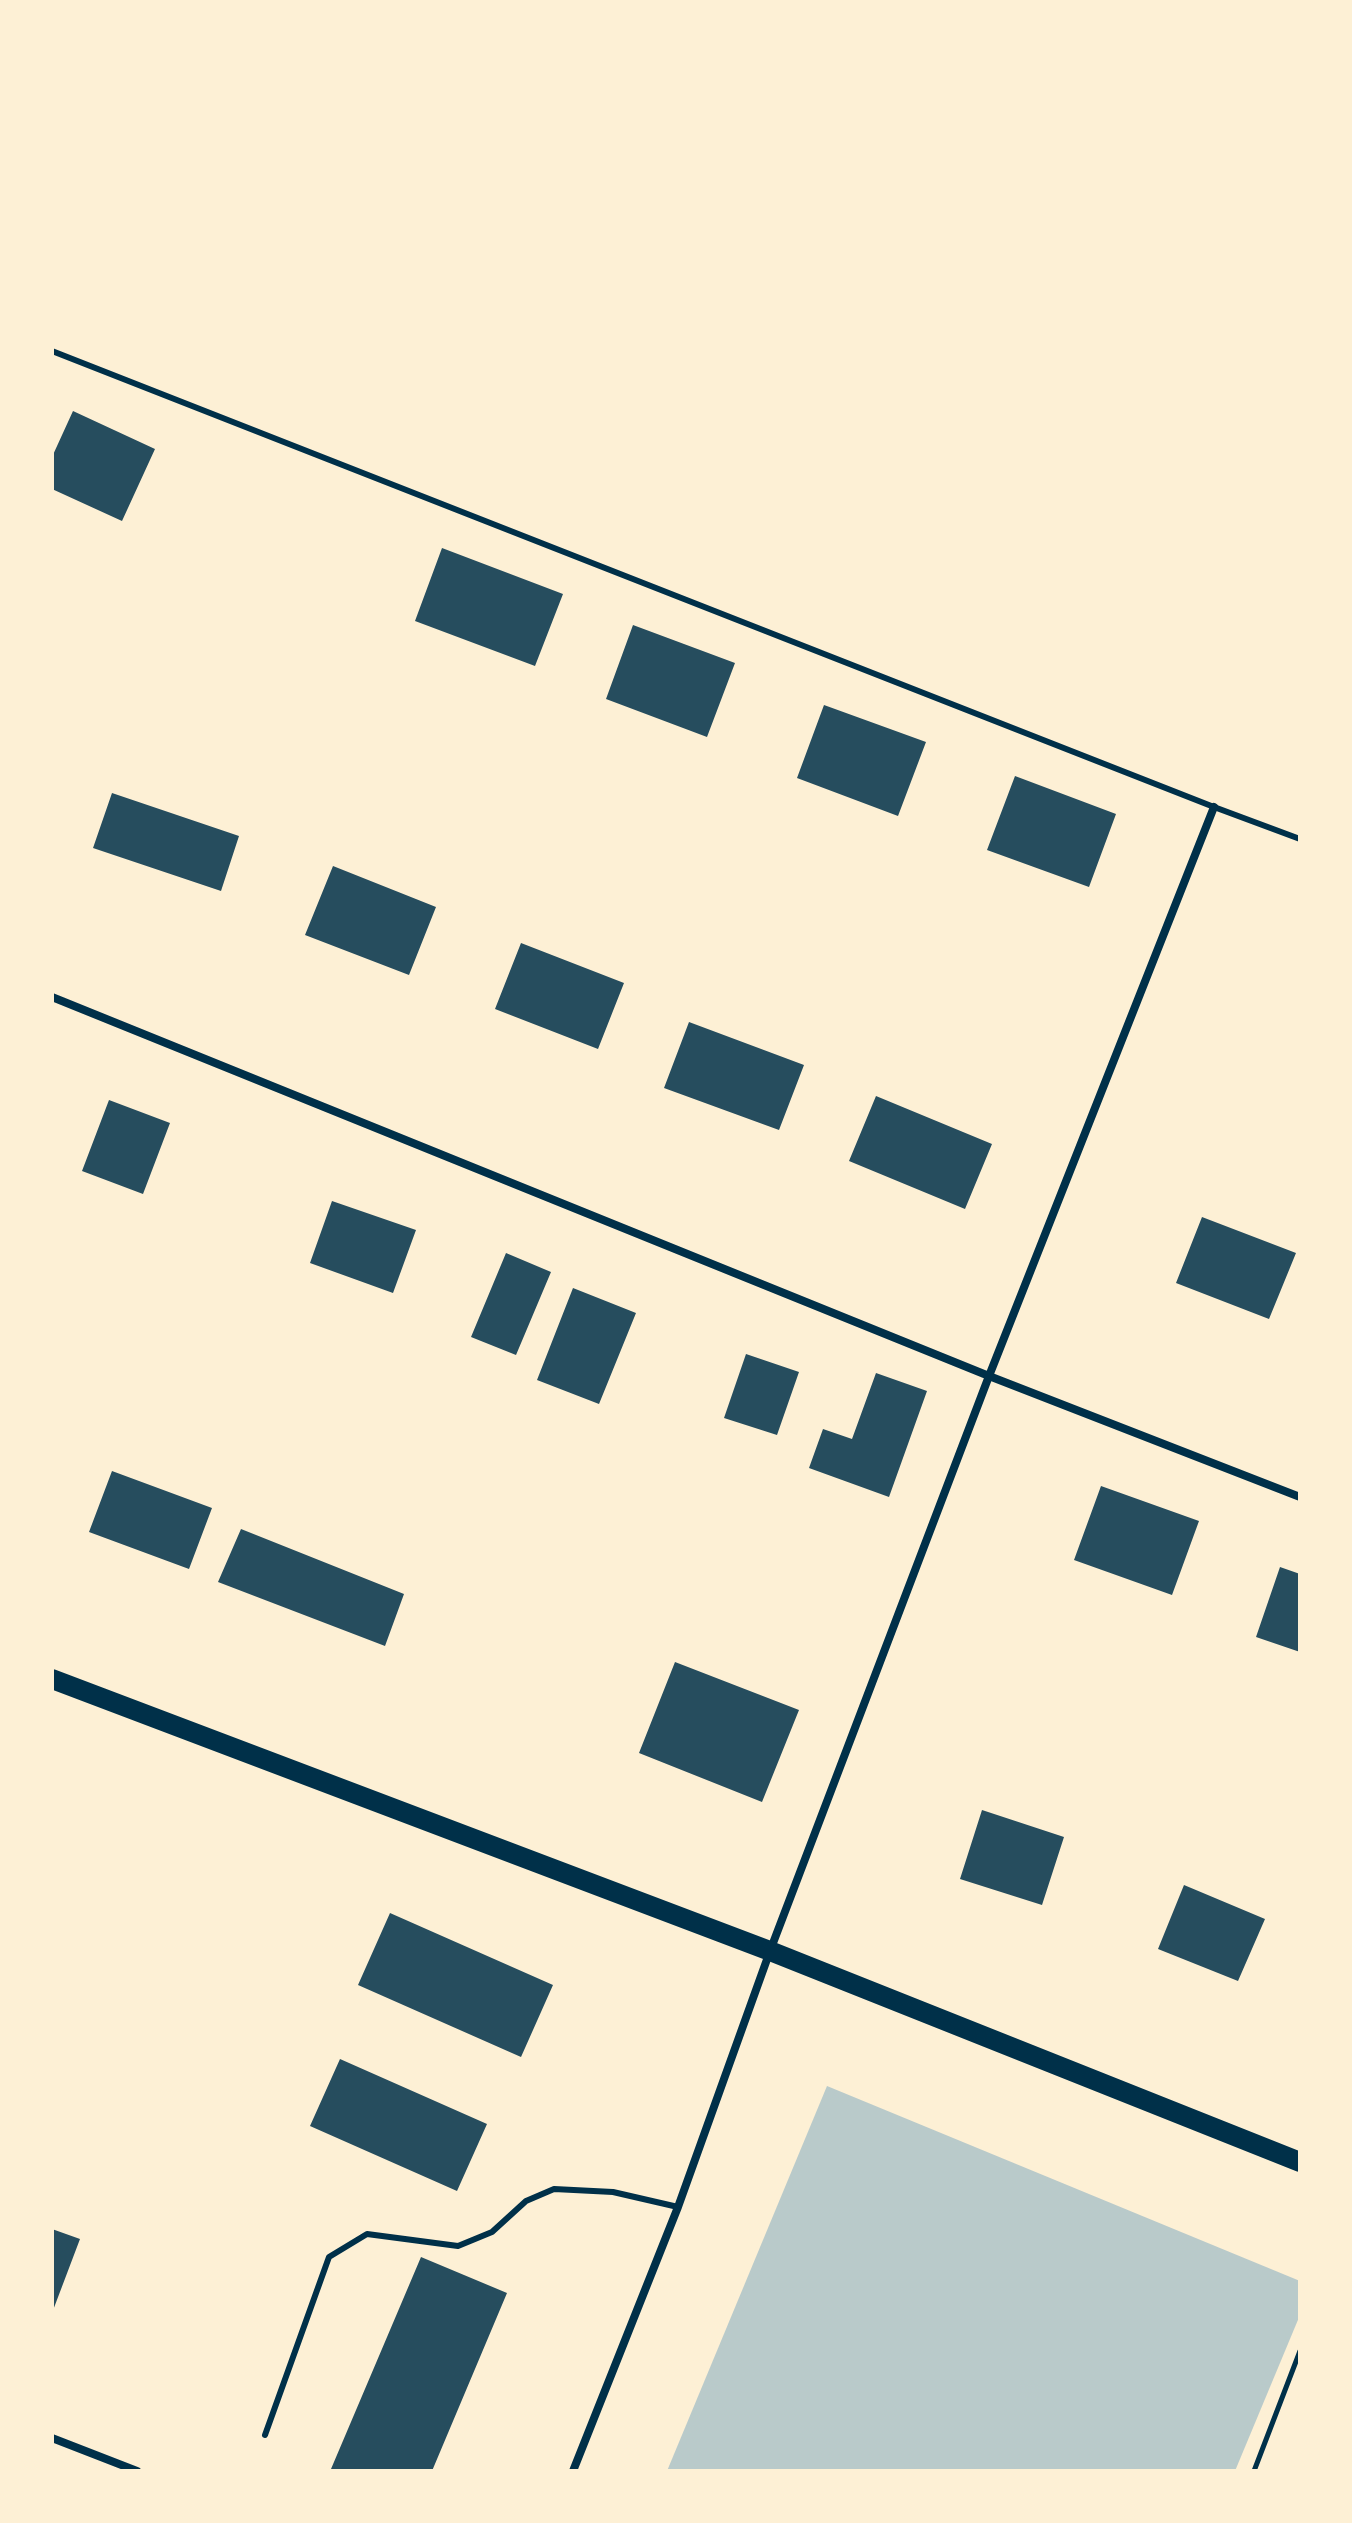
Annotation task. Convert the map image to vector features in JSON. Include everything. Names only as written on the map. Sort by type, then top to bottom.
[{"type":"main road","points":[[52,1679],[770,1951],[1300,2162]]},
{"type":"street","points":[[573,2471],[678,2207],[770,1951],[989,1376],[1214,807]]},
{"type":"street","points":[[52,997],[989,1376],[1300,1497]]},
{"type":"street","points":[[52,2438],[137,2471]]},
{"type":"lane","points":[[52,351],[1300,839]]},
{"type":"lane","points":[[265,2435],[329,2257],[367,2234],[458,2246],[492,2232],[526,2201],[554,2189],[613,2192],[678,2207]]},
{"type":"path","points":[[1254,2471],[1300,2351]]},
{"type":"shaded area","points":[[827,2086],[1300,2281],[1300,2315],[1235,2471],[667,2471]]},
{"type":"building","points":[[73,411],[155,449],[122,521],[52,489],[52,457]]},
{"type":"building","points":[[442,548],[563,594],[535,666],[415,621]]},
{"type":"building","points":[[633,625],[735,663],[707,737],[606,699]]},
{"type":"building","points":[[824,705],[926,742],[898,816],[797,778]]},
{"type":"building","points":[[1015,776],[1116,814],[1089,887],[987,850]]},
{"type":"building","points":[[112,793],[239,836],[221,891],[93,848]]},
{"type":"building","points":[[333,866],[436,907],[409,975],[305,935]]},
{"type":"building","points":[[521,943],[624,983],[598,1049],[495,1009]]},
{"type":"building","points":[[689,1022],[804,1065],[779,1130],[664,1088]]},
{"type":"building","points":[[876,1096],[992,1144],[965,1209],[849,1161]]},
{"type":"building","points":[[109,1100],[170,1123],[143,1194],[82,1171]]},
{"type":"building","points":[[332,1201],[416,1230],[393,1293],[310,1263]]},
{"type":"building","points":[[1202,1217],[1296,1253],[1269,1319],[1176,1283]]},
{"type":"building","points":[[506,1253],[551,1272],[516,1355],[471,1337]]},
{"type":"building","points":[[573,1288],[636,1313],[599,1404],[537,1380]]},
{"type":"building","points":[[746,1354],[799,1372],[777,1435],[724,1418]]},
{"type":"building","points":[[876,1373],[927,1391],[889,1497],[809,1468],[823,1429],[852,1439]]},
{"type":"building","points":[[112,1471],[212,1508],[189,1569],[89,1532]]},
{"type":"building","points":[[1101,1486],[1199,1521],[1172,1595],[1074,1560]]},
{"type":"building","points":[[241,1529],[404,1594],[385,1646],[218,1582]]},
{"type":"building","points":[[1280,1567],[1300,1574],[1300,1652],[1256,1637]]},
{"type":"building","points":[[675,1662],[799,1710],[762,1802],[639,1753]]},
{"type":"building","points":[[982,1810],[1064,1837],[1042,1905],[960,1879]]},
{"type":"building","points":[[1184,1885],[1265,1919],[1238,1981],[1158,1949]]},
{"type":"building","points":[[390,1913],[553,1985],[521,2057],[358,1985]]},
{"type":"building","points":[[340,2059],[487,2124],[457,2191],[310,2126]]},
{"type":"building","points":[[52,2229],[80,2239],[52,2313]]},
{"type":"building","points":[[421,2257],[507,2293],[432,2471],[331,2469]]}]
